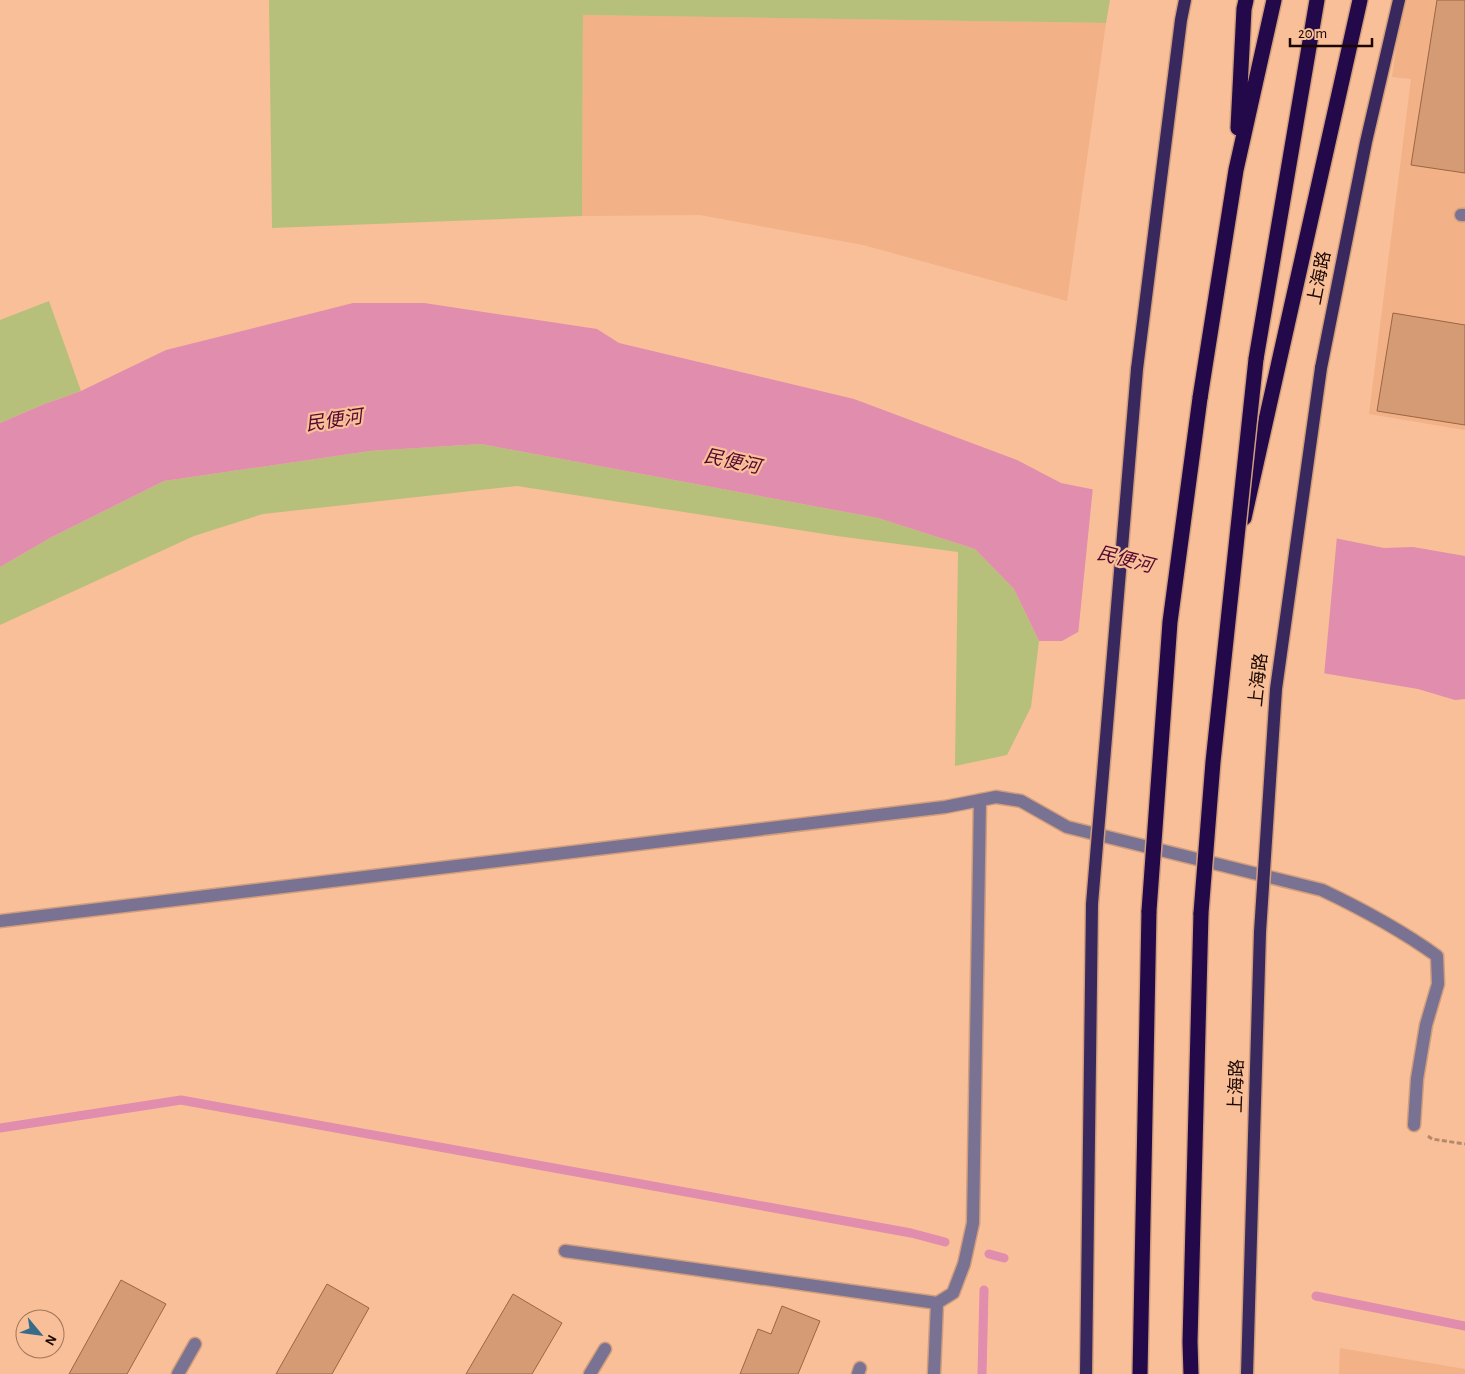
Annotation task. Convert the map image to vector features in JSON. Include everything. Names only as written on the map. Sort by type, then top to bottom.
[{"type":"highway","points":[[1236,170],[1246,0]]},
{"type":"highway","points":[[1140,1374],[1149,911],[1170,622],[1200,398],[1236,170],[1274,0]]},
{"type":"highway","name":"上海路","points":[[1191,1374],[1190,1342],[1201,913],[1213,762],[1256,359],[1317,0]]},
{"type":"highway","points":[[1234,565],[1360,0]]},
{"type":"main road","points":[[1086,1374],[1092,904],[1137,369],[1185,0]]},
{"type":"main road","name":"上海路","points":[[1248,1374],[1260,932],[1276,689],[1321,368],[1366,142],[1399,0]]},
{"type":"street","points":[[0,921],[935,808],[996,797],[1021,801],[1067,827],[1322,890],[1397,929],[1437,956],[1438,984],[1426,1025],[1417,1079],[1414,1125]]},
{"type":"street","points":[[565,1251],[937,1303],[953,1292],[964,1264],[973,1223],[980,800]]},
{"type":"street","points":[[934,1374],[937,1303]]},
{"type":"street","points":[[178,1374],[195,1344]]},
{"type":"street","points":[[590,1374],[604,1349]]},
{"type":"path","points":[[1414,1125],[1432,1139],[1465,1144]]},
{"type":"shaded area","points":[[1403,0],[1465,0],[1465,430],[1369,414],[1411,79],[1392,77]]},
{"type":"shaded area","points":[[583,15],[1106,23],[1067,301],[863,245],[700,215],[582,216]]},
{"type":"shaded area","points":[[1340,1348],[1465,1369],[1465,1374],[1339,1374]]},
{"type":"green space","points":[[269,0],[1110,0],[1106,23],[583,15],[582,216],[272,228]]},
{"type":"green space","points":[[49,301],[81,391],[0,423],[0,320]]},
{"type":"green space","points":[[481,444],[878,518],[975,549],[1014,589],[1039,641],[1031,707],[1007,755],[955,766],[958,552],[837,536],[517,486],[263,514],[194,536],[0,625],[0,567],[50,538],[164,481],[370,451]]},
{"type":"water","name":"民便河","points":[[353,303],[424,303],[597,329],[619,343],[854,399],[1017,460],[1061,483],[1384,548],[1413,547],[1465,556],[1465,699],[1455,700],[1418,689],[1078,632],[1062,641],[1039,641],[1014,589],[975,549],[878,518],[481,444],[370,451],[164,481],[50,538],[0,567],[0,423],[81,391],[166,350]]},
{"type":"pier","points":[[1093,487],[1337,536],[1324,676],[1078,635]]},
{"type":"building","points":[[1437,0],[1465,0],[1465,173],[1411,165]]},
{"type":"building","points":[[1393,313],[1465,325],[1465,425],[1377,411]]},
{"type":"building","points":[[121,1280],[166,1304],[127,1374],[69,1374]]},
{"type":"building","points":[[327,1284],[369,1308],[332,1374],[276,1374]]},
{"type":"building","points":[[513,1294],[562,1323],[532,1374],[466,1374]]},
{"type":"building","points":[[782,1306],[820,1321],[798,1374],[740,1374],[758,1329],[771,1334]]},
{"type":"waterway","points":[[0,1128],[181,1100],[911,1233],[945,1242]]},
{"type":"waterway","points":[[989,1254],[1004,1258]]},
{"type":"waterway","points":[[982,1374],[984,1290]]},
{"type":"waterway","points":[[1316,1296],[1465,1326]]}]
